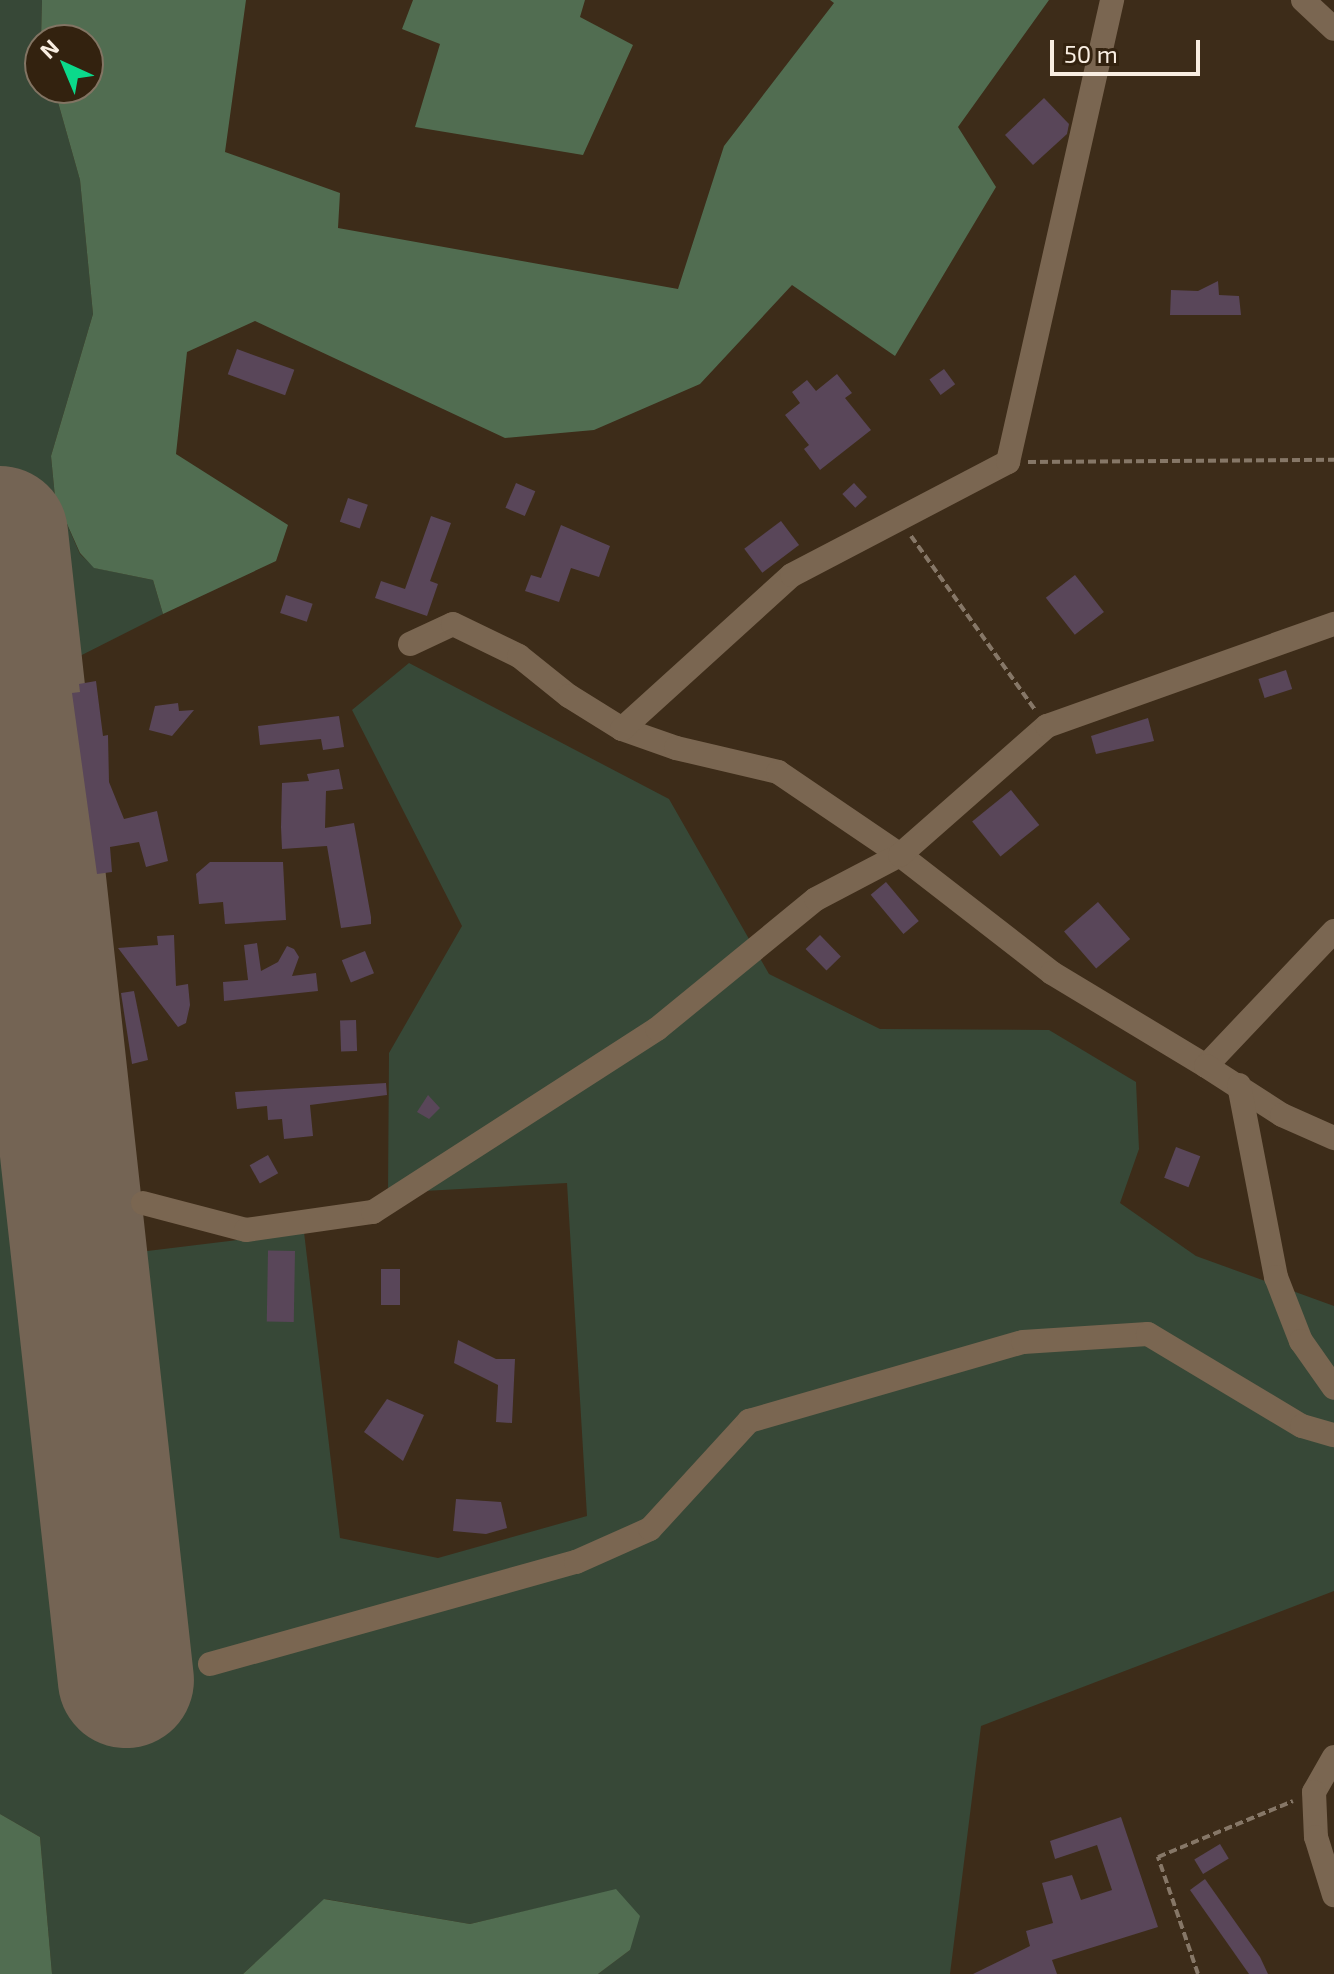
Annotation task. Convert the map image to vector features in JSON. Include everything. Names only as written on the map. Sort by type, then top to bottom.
[{"type":"street","points":[[622,729],[792,575],[1008,462],[1112,0]]},
{"type":"street","points":[[1303,0],[1334,29]]},
{"type":"street","points":[[410,644],[453,624],[519,656],[569,696],[622,729],[676,748],[778,772],[900,855],[1052,973],[1239,1085],[1282,1115],[1334,1138]]},
{"type":"street","points":[[143,1203],[246,1230],[373,1212],[657,1029],[816,899],[900,855],[1047,726],[1334,624]]},
{"type":"street","points":[[1206,1066],[1334,931]]},
{"type":"street","points":[[1239,1085],[1276,1277],[1301,1341],[1334,1388]]},
{"type":"street","points":[[210,1664],[576,1562],[650,1529],[749,1421],[1023,1342],[1148,1334],[1302,1426],[1334,1435]]},
{"type":"street","points":[[1334,1757],[1314,1792],[1316,1837],[1334,1895]]},
{"type":"path","points":[[1008,462],[1334,460]]},
{"type":"path","points":[[900,521],[1047,726]]},
{"type":"path","points":[[1198,1974],[1158,1857],[1314,1792]]},
{"type":"green space","points":[[0,0],[42,0],[41,24],[24,24],[24,104],[59,104],[80,180],[93,314],[51,456],[55,497],[80,554],[95,568],[153,580],[163,614],[66,663],[131,1253],[304,1232],[340,1538],[438,1558],[587,1516],[567,1183],[388,1193],[389,1053],[462,926],[352,710],[409,663],[669,799],[769,974],[880,1029],[1049,1030],[1136,1082],[1139,1149],[1120,1203],[1196,1256],[1334,1306],[1334,1591],[981,1726],[950,1974],[598,1974],[630,1950],[616,1890],[470,1924],[325,1899],[243,1974],[52,1974],[40,1837],[0,1814]]},
{"type":"green space","points":[[42,0],[246,0],[225,152],[340,193],[338,228],[678,289],[724,146],[834,3],[830,0],[1049,0],[958,127],[996,187],[895,356],[792,285],[700,384],[594,430],[505,438],[255,321],[187,352],[176,454],[288,525],[276,561],[163,614],[153,580],[94,568],[80,553],[55,497],[51,456],[93,314],[80,180],[59,104],[104,104],[104,24],[41,24]]},
{"type":"green space","points":[[413,0],[585,0],[580,17],[633,45],[583,155],[415,127],[440,44],[402,29]]},
{"type":"green space","points":[[0,1814],[40,1837],[52,1974],[0,1974]]},
{"type":"green space","points":[[616,1889],[640,1916],[630,1950],[598,1974],[243,1974],[324,1899],[470,1924]]},
{"type":"building","points":[[1044,98],[1069,124],[1067,134],[1033,165],[1005,135]]},
{"type":"building","points":[[1218,281],[1219,295],[1239,296],[1241,315],[1170,315],[1171,290],[1198,291]]},
{"type":"building","points":[[237,349],[294,370],[285,395],[228,374]]},
{"type":"building","points":[[944,369],[955,384],[941,395],[929,380]]},
{"type":"building","points":[[837,374],[852,393],[845,398],[871,430],[820,470],[804,449],[809,445],[785,415],[800,403],[792,392],[807,380],[816,391]]},
{"type":"building","points":[[516,483],[535,491],[525,516],[505,508]]},
{"type":"building","points":[[854,483],[867,497],[855,508],[842,494]]},
{"type":"building","points":[[348,498],[368,505],[360,528],[340,522]]},
{"type":"building","points":[[431,516],[451,523],[430,581],[438,584],[427,616],[375,598],[381,581],[405,589]]},
{"type":"building","points":[[781,521],[799,545],[762,573],[744,549]]},
{"type":"building","points":[[561,525],[610,546],[599,577],[571,568],[559,602],[525,591],[531,575],[541,578]]},
{"type":"building","points":[[1075,575],[1104,612],[1075,635],[1046,598]]},
{"type":"building","points":[[286,595],[313,604],[307,622],[280,613]]},
{"type":"building","points":[[1286,670],[1292,689],[1265,698],[1258,679]]},
{"type":"building","points":[[96,681],[103,736],[108,735],[109,782],[124,819],[157,811],[168,861],[146,867],[139,842],[110,847],[112,872],[97,874],[72,693],[80,692],[79,684]]},
{"type":"building","points":[[178,703],[179,711],[194,710],[172,736],[149,730],[155,706]]},
{"type":"building","points":[[339,716],[344,747],[323,750],[321,739],[260,745],[258,726]]},
{"type":"building","points":[[1148,718],[1154,741],[1096,754],[1091,736]]},
{"type":"building","points":[[339,769],[343,789],[326,791],[325,828],[354,823],[371,917],[371,924],[341,928],[327,846],[282,849],[281,827],[282,783],[309,781],[307,774]]},
{"type":"building","points":[[1011,790],[1039,825],[1000,856],[972,821]]},
{"type":"building","points":[[210,862],[283,862],[286,920],[225,924],[223,902],[199,904],[196,874]]},
{"type":"building","points":[[886,882],[919,921],[903,934],[871,895]]},
{"type":"building","points":[[1098,902],[1130,939],[1096,969],[1064,932]]},
{"type":"building","points":[[174,935],[176,986],[188,984],[190,1005],[186,1023],[178,1027],[118,948],[158,945],[157,936]]},
{"type":"building","points":[[820,935],[841,957],[826,970],[806,949]]},
{"type":"building","points":[[257,943],[261,971],[278,962],[287,946],[294,949],[299,957],[292,976],[316,973],[318,991],[224,1001],[223,982],[248,980],[244,945]]},
{"type":"building","points":[[365,951],[374,973],[351,983],[342,960]]},
{"type":"building","points":[[134,991],[148,1060],[132,1064],[121,993]]},
{"type":"building","points":[[356,1020],[357,1051],[341,1052],[340,1021]]},
{"type":"building","points":[[386,1083],[387,1095],[310,1105],[313,1136],[284,1139],[282,1119],[268,1120],[267,1106],[237,1109],[235,1092]]},
{"type":"building","points":[[428,1095],[440,1108],[429,1119],[417,1112]]},
{"type":"building","points":[[1176,1147],[1200,1156],[1188,1187],[1164,1178]]},
{"type":"building","points":[[268,1155],[278,1173],[260,1184],[250,1165]]},
{"type":"building","points":[[268,1251],[295,1251],[294,1322],[267,1322]]},
{"type":"building","points":[[381,1269],[400,1269],[400,1305],[381,1305]]},
{"type":"building","points":[[458,1340],[496,1359],[515,1359],[512,1423],[496,1422],[498,1385],[454,1363]]},
{"type":"building","points":[[387,1399],[424,1415],[403,1461],[364,1432]]},
{"type":"building","points":[[456,1499],[501,1502],[507,1528],[486,1534],[453,1531]]},
{"type":"building","points":[[1121,1817],[1158,1927],[1052,1960],[1057,1974],[973,1974],[1030,1946],[1026,1931],[1053,1923],[1042,1883],[1072,1875],[1081,1900],[1112,1890],[1097,1845],[1055,1859],[1050,1841]]},
{"type":"building","points":[[1220,1844],[1229,1859],[1203,1874],[1194,1859]]},
{"type":"building","points":[[1205,1879],[1260,1957],[1268,1974],[1249,1974],[1190,1890]]},
{"type":"runway","points":[[0,534],[126,1680]]}]
